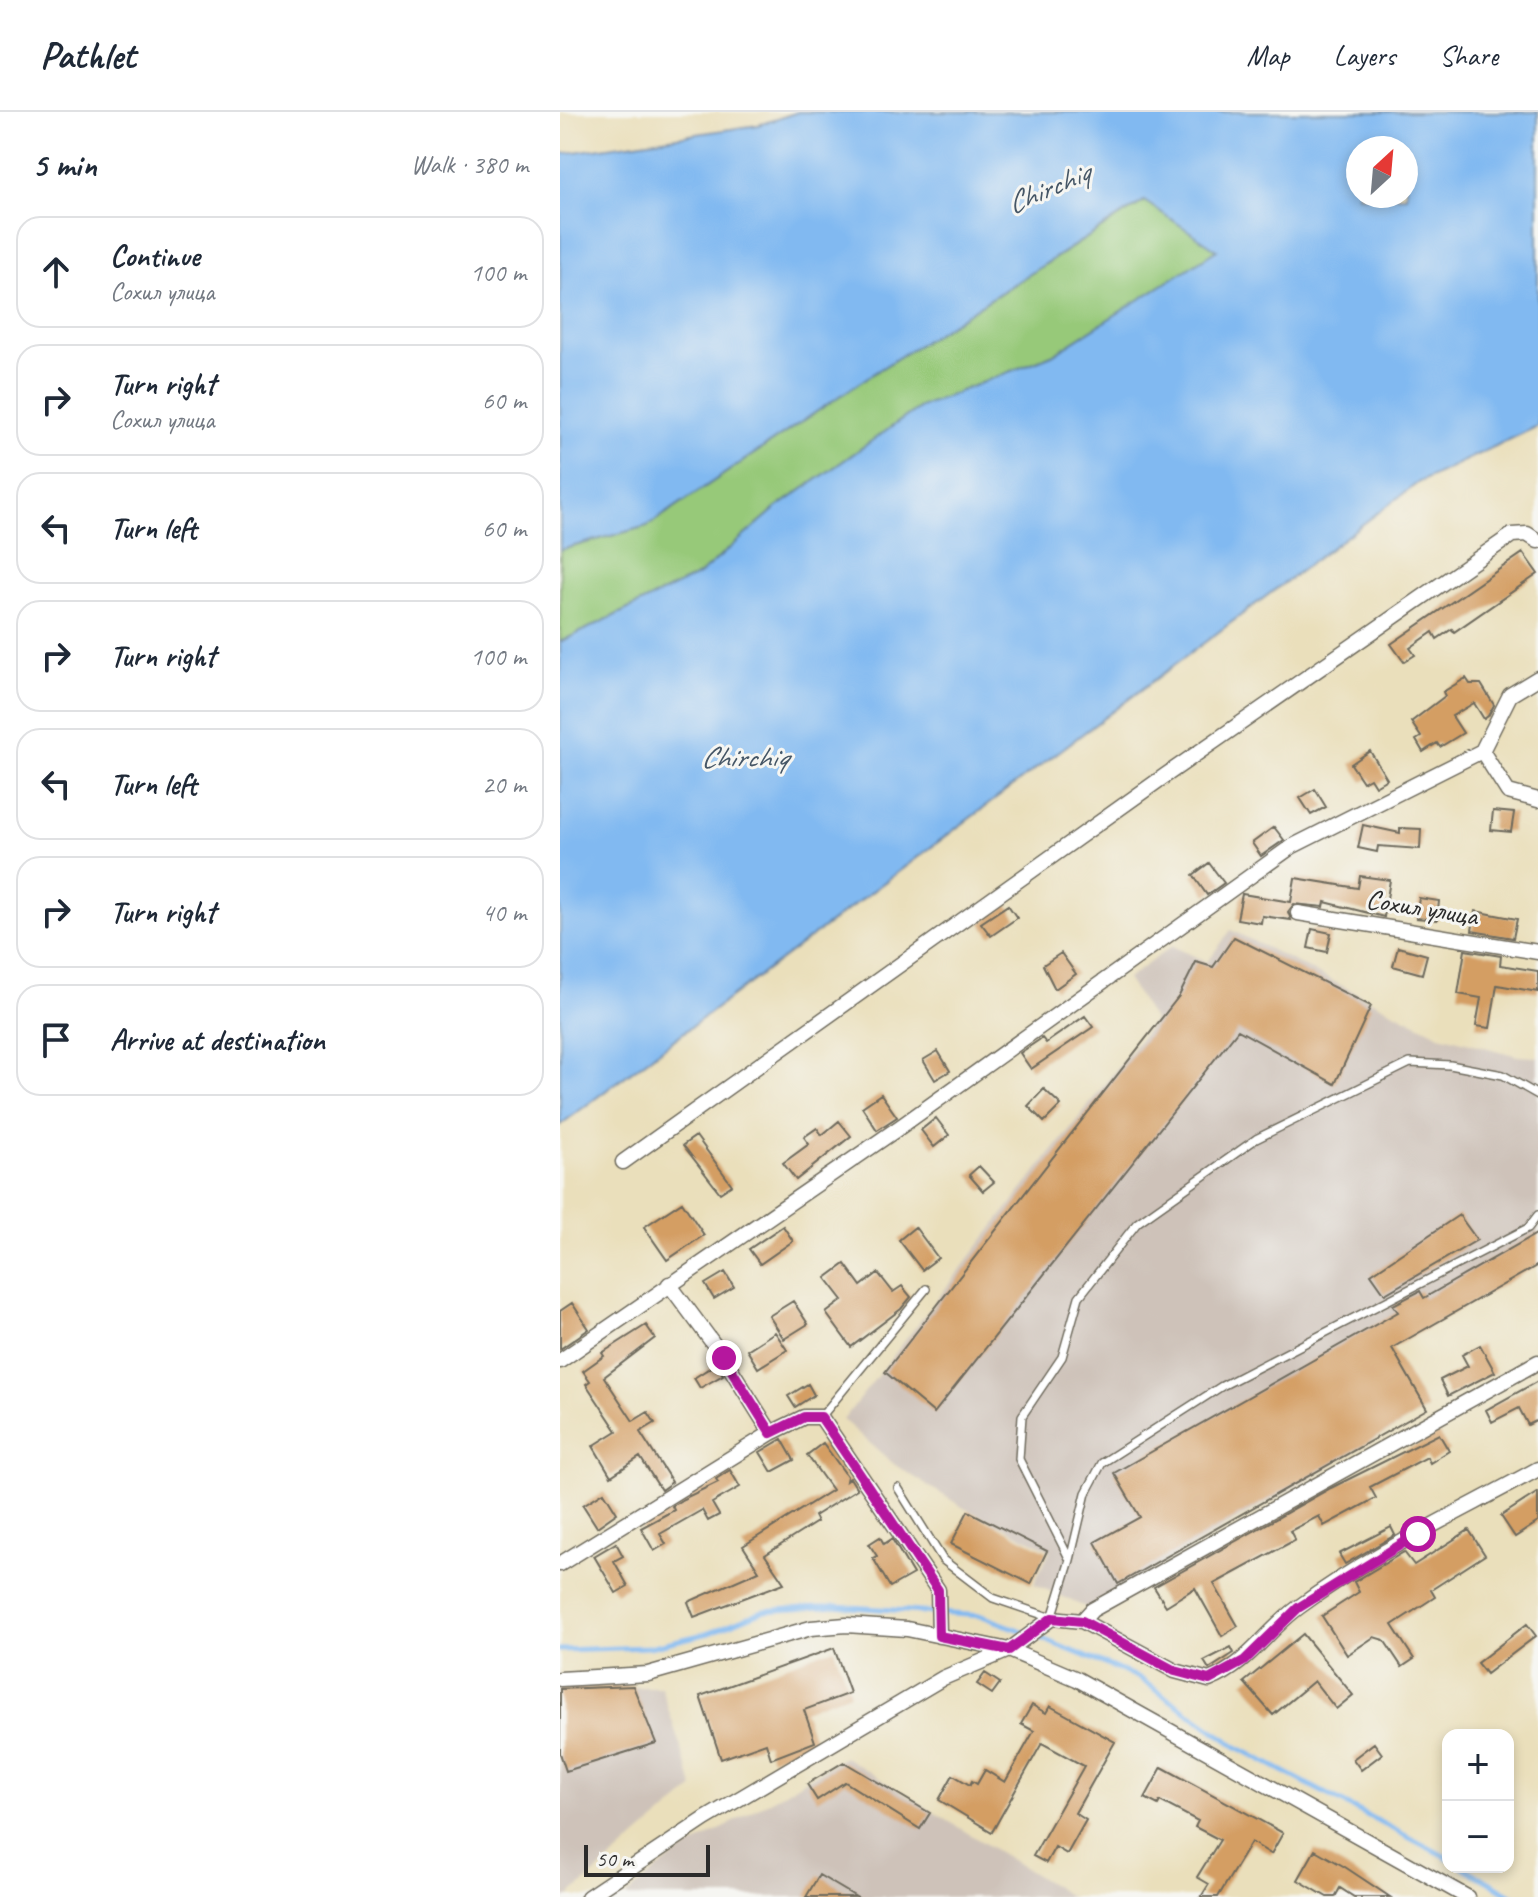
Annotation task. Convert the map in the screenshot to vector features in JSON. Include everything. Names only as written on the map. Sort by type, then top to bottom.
[{"type":"street","points":[[623,1162],[1166,775],[1512,535],[1527,534],[1538,541]]},
{"type":"street","points":[[560,1361],[900,1127],[1291,847],[1482,751],[1510,695],[1538,678]]},
{"type":"street","points":[[1482,751],[1508,792],[1538,800]]},
{"type":"street","name":"Сохил улица","points":[[1298,913],[1538,952]]},
{"type":"street","points":[[669,1284],[724,1358],[771,1433]]},
{"type":"street","points":[[1082,1621],[1092,1610],[1538,1362]]},
{"type":"street","points":[[560,1564],[771,1433],[804,1417],[821,1417],[938,1590],[939,1636]]},
{"type":"street","points":[[588,1897],[705,1819],[943,1678],[1009,1650],[1052,1618],[1082,1621],[1175,1671],[1209,1680],[1244,1661],[1284,1619],[1323,1591],[1538,1469]]},
{"type":"street","points":[[560,1679],[648,1674],[828,1625],[876,1626],[1009,1650],[1077,1679],[1467,1897]]},
{"type":"lane","points":[[1070,1560],[1019,1459],[1022,1416],[1062,1357],[1079,1297],[1137,1223],[1256,1139],[1410,1063],[1450,1065],[1503,1075],[1538,1095]]},
{"type":"lane","points":[[898,1488],[943,1560],[993,1598],[1052,1618],[1086,1493],[1102,1463],[1222,1386],[1528,1228],[1538,1215]]},
{"type":"lane","points":[[821,1417],[926,1289]]},
{"type":"shaded area","points":[[1231,930],[1440,1035],[1518,1056],[1538,1057],[1538,1265],[1392,1348],[1427,1409],[1087,1608],[1034,1584],[1050,1550],[964,1508],[895,1465],[843,1420],[1154,1021],[1127,979],[1172,946],[1207,962]]},
{"type":"shaded area","points":[[560,1687],[661,1687],[694,1788],[568,1897],[560,1897]]},
{"type":"shaded area","points":[[845,1757],[1071,1897],[625,1897],[670,1859]]},
{"type":"green space","points":[[1145,201],[1218,250],[1052,355],[920,407],[775,509],[699,575],[560,642],[560,550],[647,526],[871,375]]},
{"type":"water","name":"Chirchiq","points":[[798,112],[1538,112],[1538,426],[1419,482],[560,1125],[560,642],[699,575],[775,509],[920,407],[1052,355],[1217,250],[1144,201],[871,375],[647,526],[560,550],[560,154],[758,125]]},
{"type":"building","points":[[1523,553],[1538,574],[1454,632],[1452,629],[1437,639],[1433,632],[1410,648],[1415,655],[1404,662],[1391,644]]},
{"type":"building","points":[[1466,678],[1470,684],[1481,684],[1494,705],[1488,716],[1484,719],[1474,703],[1452,716],[1463,733],[1440,747],[1437,743],[1423,752],[1416,740],[1421,737],[1411,722],[1445,696],[1443,692]]},
{"type":"building","points":[[1370,751],[1387,779],[1375,786],[1370,778],[1363,782],[1351,764]]},
{"type":"building","points":[[1315,789],[1326,807],[1311,815],[1300,798]]},
{"type":"building","points":[[1493,811],[1514,813],[1511,832],[1491,830]]},
{"type":"building","points":[[1363,825],[1400,833],[1400,828],[1421,829],[1420,849],[1378,846],[1377,852],[1358,848]]},
{"type":"building","points":[[1274,827],[1284,840],[1261,856],[1252,843]]},
{"type":"building","points":[[1209,863],[1224,883],[1207,895],[1193,875]]},
{"type":"building","points":[[1360,876],[1390,880],[1384,917],[1325,902],[1324,907],[1294,904],[1288,912],[1291,920],[1262,916],[1261,923],[1237,919],[1242,894],[1291,902],[1295,878],[1358,888]]},
{"type":"building","points":[[1419,898],[1439,901],[1437,920],[1416,918]]},
{"type":"building","points":[[1008,905],[1017,918],[991,936],[981,923]]},
{"type":"building","points":[[1475,911],[1517,919],[1513,938],[1472,931]]},
{"type":"building","points":[[1312,929],[1331,933],[1327,952],[1308,948]]},
{"type":"building","points":[[1234,937],[1371,1006],[1335,1084],[1238,1030],[934,1413],[885,1372],[1179,996],[1196,962],[1213,967]]},
{"type":"building","points":[[1398,947],[1427,955],[1422,974],[1393,966]]},
{"type":"building","points":[[1465,950],[1501,956],[1500,965],[1538,971],[1538,992],[1497,985],[1490,1028],[1476,1026],[1481,998],[1458,994]]},
{"type":"building","points":[[1061,953],[1076,974],[1055,989],[1043,965]]},
{"type":"building","points":[[1085,1016],[1093,1027],[1031,1069],[1020,1053],[1042,1038],[1046,1043]]},
{"type":"building","points":[[938,1051],[950,1071],[935,1080],[923,1060]]},
{"type":"building","points":[[1044,1089],[1061,1105],[1044,1122],[1028,1106]]},
{"type":"building","points":[[881,1094],[897,1117],[877,1130],[862,1107]]},
{"type":"building","points":[[936,1118],[949,1135],[934,1147],[921,1130]]},
{"type":"building","points":[[839,1121],[851,1136],[796,1180],[783,1163],[809,1144],[804,1137],[817,1128],[822,1135]]},
{"type":"building","points":[[696,1136],[732,1185],[720,1193],[683,1145]]},
{"type":"building","points":[[979,1166],[994,1182],[983,1191],[969,1175]]},
{"type":"building","points":[[682,1202],[704,1235],[667,1260],[644,1227]]},
{"type":"building","points":[[1459,1215],[1477,1240],[1385,1294],[1371,1274]]},
{"type":"building","points":[[783,1226],[793,1241],[760,1264],[749,1249]]},
{"type":"building","points":[[915,1227],[938,1258],[922,1270],[899,1240]]},
{"type":"building","points":[[1538,1233],[1538,1265],[1392,1348],[1427,1409],[1118,1584],[1095,1542],[1140,1517],[1114,1473],[1398,1312],[1393,1305],[1420,1291],[1424,1298]]},
{"type":"building","points":[[845,1264],[861,1286],[878,1273],[893,1292],[902,1286],[911,1297],[901,1309],[851,1347],[826,1313],[843,1300],[826,1278]]},
{"type":"building","points":[[725,1272],[734,1287],[714,1299],[705,1284]]},
{"type":"building","points":[[793,1301],[808,1324],[784,1339],[769,1316]]},
{"type":"building","points":[[572,1303],[589,1329],[560,1349],[560,1311]]},
{"type":"building","points":[[646,1325],[655,1338],[604,1377],[633,1421],[648,1412],[655,1423],[640,1432],[672,1482],[661,1490],[640,1457],[611,1476],[593,1446],[617,1431],[586,1384],[590,1381],[583,1371],[604,1356],[602,1353]]},
{"type":"building","points":[[775,1332],[787,1350],[758,1368],[747,1350]]},
{"type":"building","points":[[1480,1345],[1495,1372],[1448,1396],[1440,1380],[1468,1366],[1462,1355]]},
{"type":"building","points":[[716,1364],[723,1375],[700,1388],[694,1378]]},
{"type":"building","points":[[1538,1381],[1538,1420],[1528,1425],[1519,1408],[1492,1422],[1486,1410]]},
{"type":"building","points":[[808,1384],[814,1395],[795,1407],[788,1396]]},
{"type":"building","points":[[1439,1434],[1449,1451],[1430,1463],[1427,1457],[1370,1487],[1376,1498],[1324,1526],[1319,1516],[1290,1531],[1295,1540],[1214,1584],[1238,1626],[1222,1636],[1195,1588],[1166,1606],[1154,1587],[1331,1488]]},
{"type":"building","points":[[782,1439],[794,1460],[772,1472],[760,1452]]},
{"type":"building","points":[[823,1443],[847,1476],[846,1481],[850,1478],[857,1489],[814,1516],[817,1522],[765,1555],[784,1583],[694,1617],[688,1602],[759,1571],[743,1546],[832,1490],[807,1455]]},
{"type":"building","points":[[730,1470],[740,1487],[712,1503],[719,1515],[708,1521],[702,1510],[660,1534],[666,1544],[654,1551],[641,1528],[674,1510],[672,1506],[683,1499],[718,1482],[716,1479]]},
{"type":"building","points":[[604,1492],[617,1513],[597,1527],[583,1505]]},
{"type":"building","points":[[1538,1492],[1538,1522],[1515,1537],[1501,1516]]},
{"type":"building","points":[[968,1511],[1047,1551],[1031,1584],[951,1544]]},
{"type":"building","points":[[1391,1527],[1395,1535],[1345,1564],[1339,1554]]},
{"type":"building","points":[[1469,1530],[1485,1555],[1431,1590],[1435,1597],[1392,1625],[1414,1659],[1402,1667],[1384,1640],[1374,1637],[1347,1655],[1322,1616],[1359,1592],[1354,1582],[1404,1552],[1414,1565]]},
{"type":"building","points":[[880,1537],[884,1544],[892,1539],[913,1574],[890,1587],[873,1558],[877,1556],[869,1544]]},
{"type":"building","points":[[616,1543],[623,1556],[614,1561],[628,1586],[616,1593],[594,1556]]},
{"type":"building","points":[[1527,1624],[1536,1636],[1486,1674],[1477,1663]]},
{"type":"building","points":[[1303,1634],[1353,1695],[1336,1709],[1314,1681],[1273,1715],[1244,1682]]},
{"type":"building","points":[[1231,1647],[1234,1653],[1209,1669],[1204,1661]]},
{"type":"building","points":[[834,1648],[850,1693],[804,1710],[815,1742],[771,1759],[766,1743],[721,1759],[700,1696]]},
{"type":"building","points":[[985,1673],[1000,1683],[992,1694],[977,1684]]},
{"type":"building","points":[[633,1686],[656,1743],[566,1771],[560,1753],[560,1689]]},
{"type":"building","points":[[1032,1705],[1046,1713],[1050,1706],[1115,1742],[1075,1813],[1086,1820],[1067,1854],[1055,1847],[1046,1863],[1033,1856],[1084,1766],[1042,1743],[992,1832],[939,1800],[953,1775],[970,1785],[972,1781],[977,1784],[985,1770],[1005,1782],[1034,1731],[1021,1724]]},
{"type":"building","points":[[1374,1743],[1382,1754],[1361,1770],[1353,1759]]},
{"type":"building","points":[[844,1762],[930,1813],[920,1829],[845,1782],[817,1800],[807,1784]]},
{"type":"building","points":[[1162,1767],[1283,1833],[1271,1854],[1251,1842],[1218,1897],[1201,1897],[1209,1884],[1197,1877],[1220,1840],[1195,1827],[1198,1821],[1160,1801],[1158,1805],[1145,1798]]},
{"type":"building","points":[[1315,1850],[1390,1897],[1354,1897],[1340,1888],[1335,1897],[1327,1897],[1298,1880]]},
{"type":"building","points":[[819,1875],[856,1897],[806,1897]]},
{"type":"waterway","points":[[560,1650],[649,1647],[709,1633],[763,1611],[835,1606],[982,1616],[1025,1632]]},
{"type":"waterway","points":[[1035,1636],[1139,1678],[1237,1747],[1442,1855]]},
{"type":"waterway","points":[[1473,1873],[1515,1897]]},
{"type":"route","points":[[724,1358],[771,1433],[804,1417],[821,1417],[938,1590],[939,1636],[1009,1650],[1052,1618],[1082,1621],[1175,1671],[1191,1678],[1209,1680],[1227,1673],[1244,1661],[1298,1608],[1418,1534]]}]
